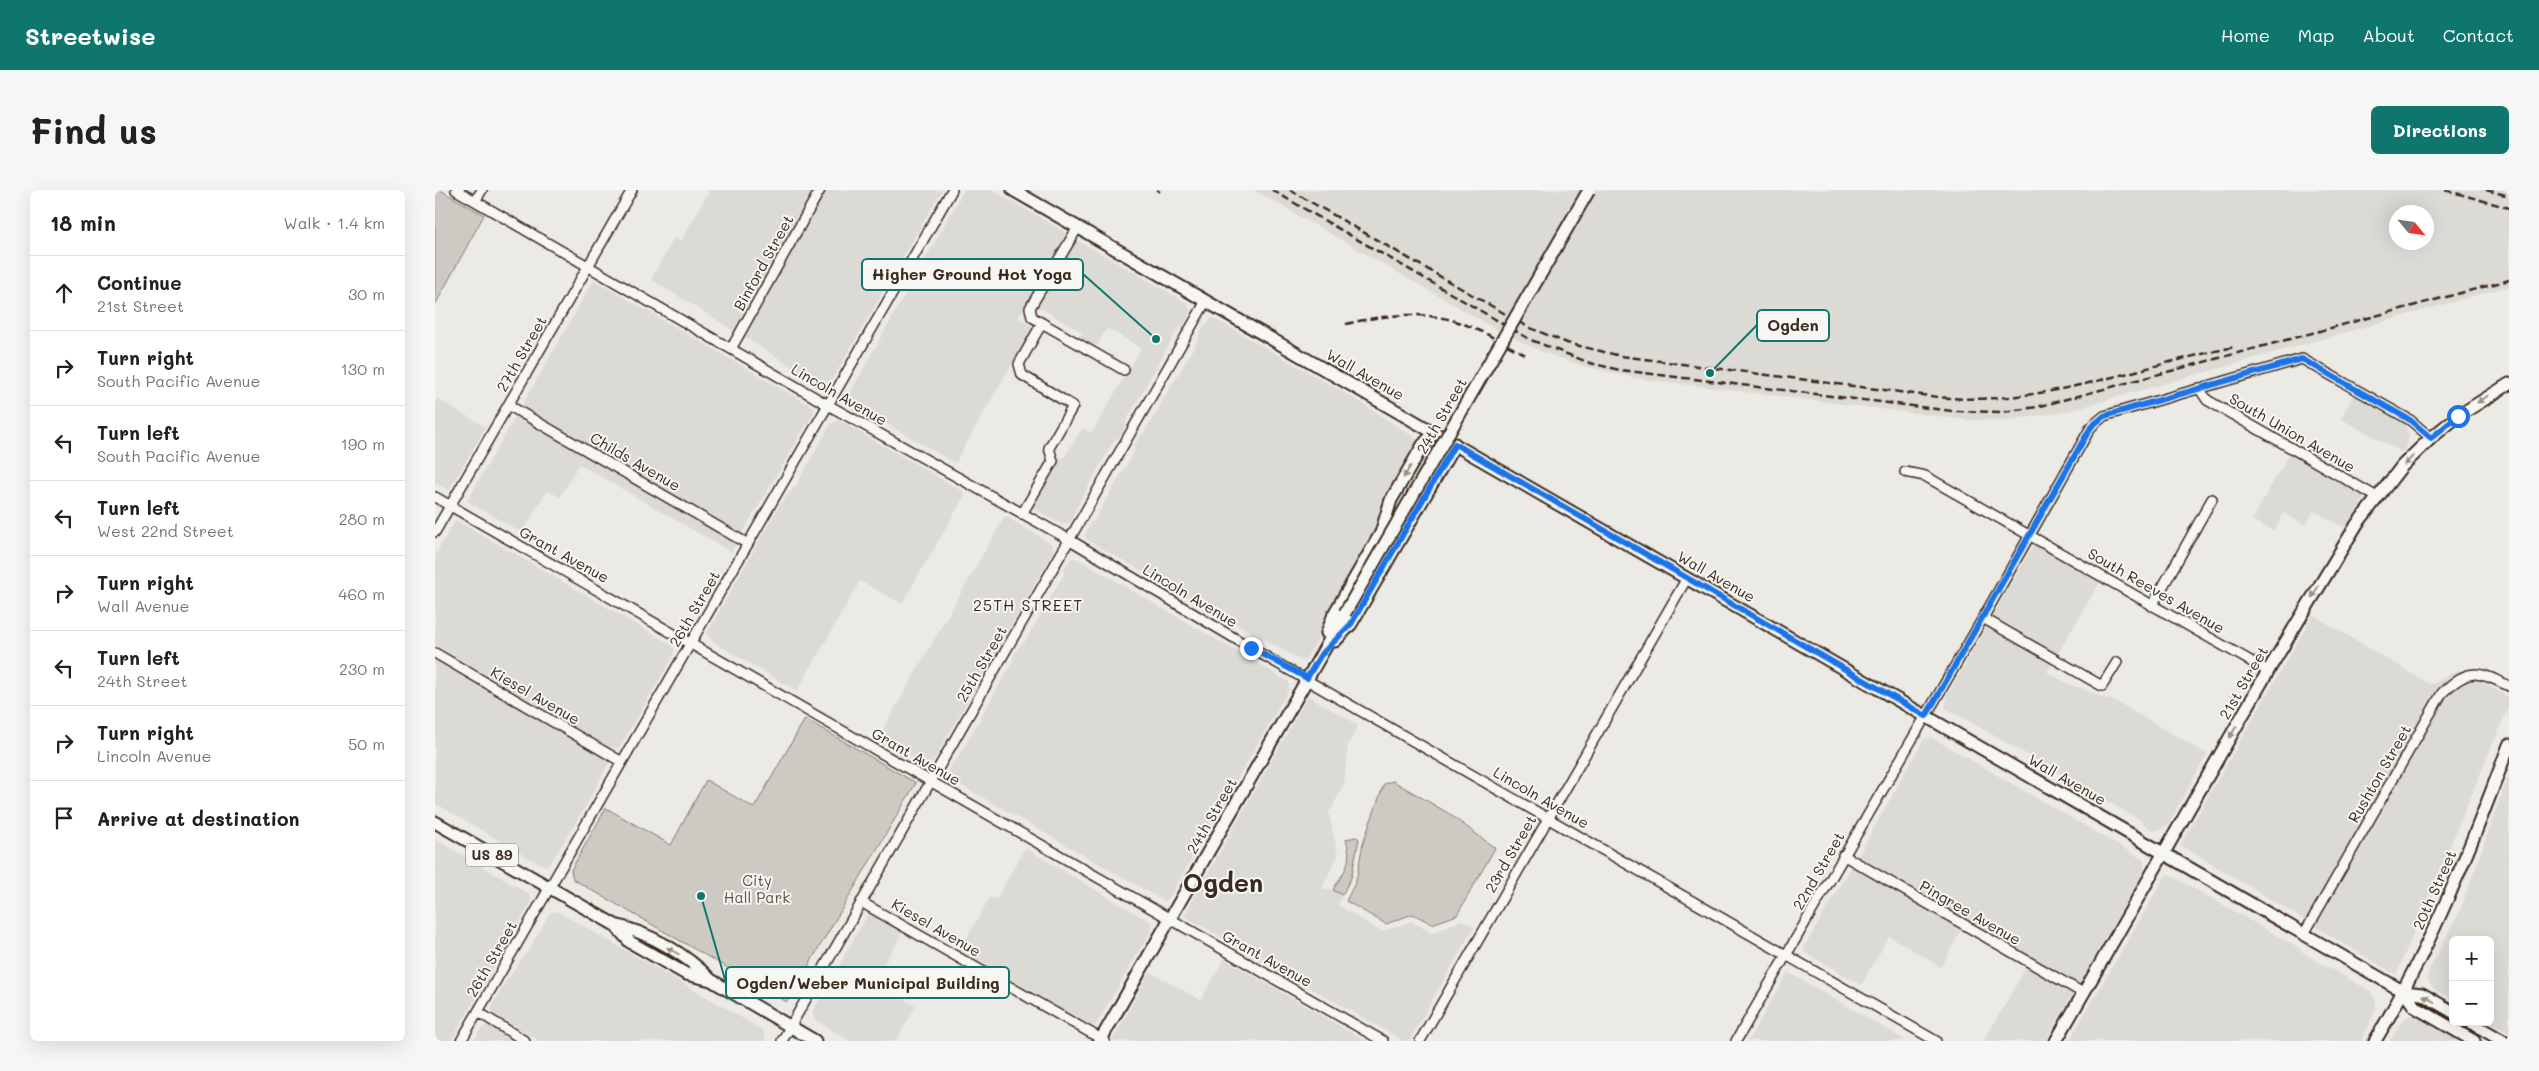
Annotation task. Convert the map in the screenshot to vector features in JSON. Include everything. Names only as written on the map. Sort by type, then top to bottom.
[{"type":"main road","name":"Wall Avenue","points":[[1013,190],[2404,992],[2421,994],[2449,1010]]},
{"type":"main road","name":"24th Street","points":[[1102,1040],[1307,678],[1589,190]]},
{"type":"main road","name":"21st Street","points":[[2057,1041],[2268,671],[2357,524],[2402,466],[2431,438],[2458,416],[2509,384]]},
{"type":"main road","name":"24th Street","points":[[1320,656],[1334,614],[1381,533],[1391,500],[1423,446],[1435,432]]},
{"type":"main road","name":"24th Street","points":[[1320,656],[1351,624],[1455,444]]},
{"type":"main road","name":"20th Street","points":[[2375,1041],[2404,992],[2456,882],[2509,745]]},
{"type":"main road","name":"US 89","points":[[435,822],[615,926],[630,942],[686,974],[711,980],[815,1041]]},
{"type":"main road","name":"Wall Avenue","points":[[2404,992],[2415,1007],[2474,1041]]},
{"type":"main road","points":[[2477,1026],[2503,1041]]},
{"type":"street","name":"Lincoln Avenue","points":[[456,190],[828,405],[1070,540],[1251,648],[1307,678],[1936,1041]]},
{"type":"street","points":[[475,201],[482,190]]},
{"type":"street","name":"27th Street","points":[[435,532],[632,190]]},
{"type":"street","name":"Binford Street","points":[[731,349],[820,190]]},
{"type":"street","name":"26th Street","points":[[461,1041],[952,190]]},
{"type":"street","points":[[1078,227],[1029,308],[1033,317],[1123,370]]},
{"type":"street","name":"25th Street","points":[[782,1041],[1206,301]]},
{"type":"street","points":[[1022,514],[1053,461],[1049,448],[1073,406],[1022,375],[1019,370],[1019,364],[1043,323]]},
{"type":"street","points":[[2199,388],[2302,359],[2410,420],[2431,438]]},
{"type":"street","name":"22nd Street","points":[[1736,1041],[1983,618],[2091,427],[2104,416],[2199,388]]},
{"type":"street","name":"South Union Avenue","points":[[2199,388],[2207,400],[2377,497]]},
{"type":"street","name":"Childs Avenue","points":[[508,405],[748,544]]},
{"type":"street","name":"South Reeves Avenue","points":[[1905,472],[1925,476],[2268,671]]},
{"type":"street","name":"Grant Avenue","points":[[435,497],[1383,1041]]},
{"type":"street","points":[[2152,606],[2212,499]]},
{"type":"street","name":"23rd Street","points":[[1420,1041],[1687,578]]},
{"type":"street","points":[[1983,618],[2102,686],[2117,662]]},
{"type":"street","name":"Kiesel Avenue","points":[[435,653],[622,762]]},
{"type":"street","name":"Rushton Street","points":[[2303,934],[2442,693],[2460,677],[2473,674],[2488,677],[2509,686]]},
{"type":"street","name":"Pingree Avenue","points":[[1843,855],[2083,993]]},
{"type":"street","name":"Kiesel Avenue","points":[[861,902],[1102,1040]]},
{"type":"street","points":[[477,1012],[525,1041]]},
{"type":"shaded area","points":[[710,190],[942,190],[831,382],[823,386],[651,279],[674,238],[681,241]]},
{"type":"shaded area","points":[[964,190],[992,190],[1067,233],[1018,318],[1032,326],[1032,329],[955,463],[850,403],[848,396]]},
{"type":"shaded area","points":[[1254,190],[2509,190],[2509,286],[2061,413],[2006,420],[1968,420],[1634,378],[1580,365],[1540,351],[1503,333]]},
{"type":"shaded area","points":[[1074,238],[1187,303],[1191,311],[1184,325],[1179,327],[1126,421],[1120,437],[1115,439],[1075,510],[1071,522],[1062,525],[1031,507],[1059,456],[1064,458],[1082,428],[1092,433],[1141,348],[1107,328],[1095,349],[1078,340],[1082,332],[1035,305]]},
{"type":"shaded area","points":[[594,280],[813,407],[814,412],[731,552],[579,464],[560,497],[547,490],[522,533],[467,501]]},
{"type":"shaded area","points":[[1211,318],[1357,400],[1420,441],[1376,538],[1306,659],[1302,661],[1087,540],[1085,535],[1090,523],[1094,521],[1135,450],[1134,446],[1145,432],[1199,338],[1199,334]]},
{"type":"shaded area","points":[[2353,395],[2405,424],[2409,435],[2407,446],[2402,452],[2341,419]]},
{"type":"shaded area","points":[[437,399],[486,427],[449,490],[435,483],[435,403]]},
{"type":"shaded area","points":[[838,420],[966,493],[902,604],[860,581],[797,691],[713,642],[707,633],[780,504],[797,484],[831,424]]},
{"type":"shaded area","points":[[2290,452],[2366,495],[2346,528],[2313,511],[2306,525],[2283,513],[2274,531],[2252,520]]},
{"type":"shaded area","points":[[1005,516],[1052,544],[1054,551],[933,761],[926,765],[878,738]]},
{"type":"shaded area","points":[[456,520],[672,645],[674,650],[672,658],[619,748],[609,747],[435,645],[435,555]]},
{"type":"shaded area","points":[[2035,542],[2101,580],[2047,672],[2069,684],[2119,703],[2207,754],[2168,825],[2161,829],[2152,830],[2138,819],[1946,708],[1946,697]]},
{"type":"shaded area","points":[[1072,558],[1076,558],[1289,682],[1289,689],[1169,898],[1164,901],[947,776],[953,762],[957,759],[1013,661],[1013,657],[1020,645],[1024,643],[1064,574],[1063,570]]},
{"type":"shaded area","points":[[2313,615],[2431,685],[2459,670],[2509,697],[2509,705],[2396,975],[2180,845]]},
{"type":"shaded area","points":[[435,660],[610,761],[583,811],[549,865],[545,866],[532,860],[435,803]]},
{"type":"shaded area","points":[[1308,696],[1358,725],[1348,745],[1344,784],[1329,814],[1338,855],[1322,888],[1333,890],[1342,895],[1338,905],[1381,932],[1411,921],[1432,933],[1462,920],[1474,927],[1409,1041],[1404,1041],[1184,916]]},
{"type":"shaded area","points":[[1931,737],[2144,860],[2144,871],[2079,984],[1857,858],[1924,739]]},
{"type":"shaded area","points":[[2509,774],[2509,1033],[2494,1024],[2494,936],[2449,936],[2449,998],[2433,988],[2428,981],[2427,974],[2459,913]]},
{"type":"shaded area","points":[[435,839],[529,894],[531,898],[530,904],[451,1041],[435,1041]]},
{"type":"shaded area","points":[[1025,848],[1152,923],[1152,929],[1095,1026],[1090,1025],[960,950],[990,897],[996,899]]},
{"type":"shaded area","points":[[1852,866],[1962,928],[1941,967],[1889,936],[1861,985],[1804,952],[1804,947]]},
{"type":"shaded area","points":[[2167,873],[2370,991],[2375,999],[2376,1008],[2362,1041],[2069,1041]]},
{"type":"shaded area","points":[[557,911],[731,1011],[763,1031],[766,1041],[540,1041],[495,1015],[492,1012],[492,1006],[506,981],[530,948],[550,913]]},
{"type":"shaded area","points":[[872,914],[904,930],[874,981],[916,1006],[896,1041],[850,1041],[815,1020],[813,1016],[813,1011],[867,916]]},
{"type":"shaded area","points":[[1224,959],[1366,1041],[1112,1041],[1150,972],[1201,1000]]},
{"type":"shaded area","points":[[2027,966],[2073,993],[2046,1041],[1984,1041]]},
{"type":"shaded area","points":[[1788,972],[1907,1041],[1748,1041]]},
{"type":"shaded area","points":[[2411,1015],[2460,1041],[2390,1041],[2402,1021]]},
{"type":"shaded area","points":[[487,1025],[515,1041],[474,1041],[481,1029]]},
{"type":"green space","points":[[435,190],[440,190],[484,215],[435,305]]},
{"type":"green space","name":"City Hall Park","points":[[805,719],[916,783],[787,1002],[576,881],[573,879],[571,870],[606,808],[671,845],[706,780],[754,808]]},
{"type":"green space","points":[[1393,781],[1448,813],[1495,848],[1457,915],[1432,924],[1413,914],[1386,924],[1346,901],[1356,881],[1363,843],[1384,784]]},
{"type":"green space","points":[[1356,837],[1359,839],[1351,878],[1342,895],[1333,890],[1347,866],[1349,854],[1346,839]]},
{"type":"railway","points":[[1272,190],[1531,340],[1590,363],[1620,370],[1953,411],[2003,412],[2037,407],[2509,280]]},
{"type":"railway","points":[[1290,190],[1528,327],[1567,343],[1621,356],[1938,397],[1976,399],[2014,397],[2051,391],[2235,347]]},
{"type":"railway","points":[[2445,190],[2509,208]]},
{"type":"railway","points":[[2486,190],[2509,196]]},
{"type":"railway","points":[[1346,324],[1392,316],[1415,315],[1449,319],[1472,327],[1528,356]]},
{"type":"place","name":"Higher Ground Hot Yoga","points":[[1156,339]]},
{"type":"place","name":"Ogden","points":[[1710,373]]},
{"type":"place","name":"Ogden/Weber Municipal Building","points":[[701,896]]},
{"type":"district","name":"25TH STREET","points":[[1028,605]]},
{"type":"district","name":"Ogden","points":[[1223,883]]},
{"type":"route","points":[[1251,648],[1307,678],[1320,656],[1351,624],[1455,444],[1926,716],[2091,427],[2104,416],[2293,360],[2302,359],[2410,420],[2431,438],[2458,416]]}]
